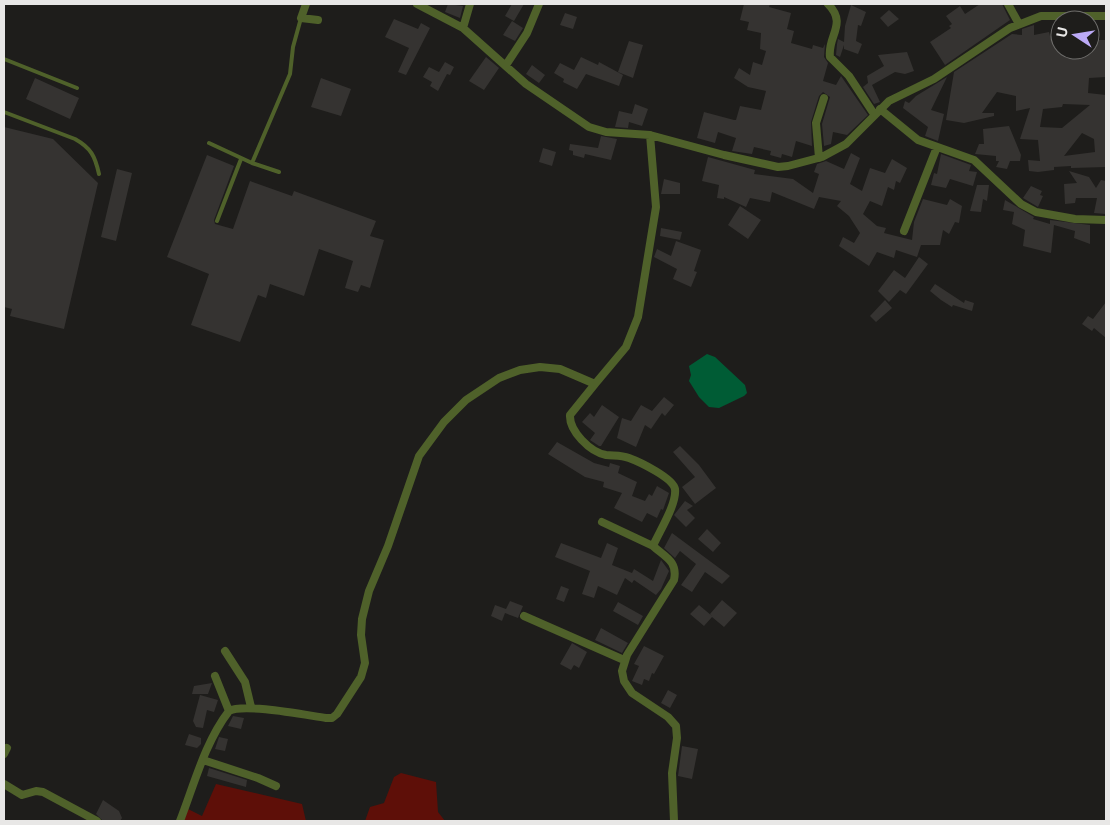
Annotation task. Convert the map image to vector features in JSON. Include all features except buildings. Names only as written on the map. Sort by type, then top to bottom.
[{"type":"street","points":[[306,4],[301,18],[318,20]]},
{"type":"street","points":[[417,4],[463,28],[526,84],[589,127],[606,132],[650,135],[713,153],[778,167],[819,158],[846,144],[888,102],[934,80],[1019,24],[1041,16],[1106,16]]},
{"type":"street","points":[[463,28],[470,4]]},
{"type":"street","points":[[506,66],[527,33],[539,4]]},
{"type":"street","points":[[828,4],[836,15],[837,23],[830,58],[849,76],[877,111],[918,140],[974,160],[1021,204],[1036,212],[1075,219],[1106,220]]},
{"type":"street","points":[[1008,4],[1019,24]]},
{"type":"street","points":[[819,158],[816,123],[824,98]]},
{"type":"street","points":[[650,135],[656,207],[638,317],[626,347],[570,415],[571,424],[597,452],[630,459],[670,480],[675,489],[672,504],[653,546]]},
{"type":"street","points":[[904,231],[937,147]]},
{"type":"street","points":[[180,821],[203,760],[222,719],[229,711],[234,708],[251,707],[326,718],[332,718],[337,714],[361,677],[365,663],[361,635],[365,606],[419,456],[444,422],[466,400],[499,378],[520,370],[540,366],[560,369],[595,384]]},
{"type":"street","points":[[602,522],[653,546],[673,562],[674,580],[624,660],[622,671],[627,687],[676,726],[677,738],[672,773],[674,821]]},
{"type":"street","points":[[524,616],[624,660]]},
{"type":"street","points":[[225,650],[245,682],[251,707]]},
{"type":"street","points":[[215,676],[229,711]]},
{"type":"street","points":[[203,760],[276,786]]},
{"type":"street","points":[[4,784],[22,795],[36,791],[43,792],[97,821]]},
{"type":"lane","points":[[252,163],[290,74],[293,47],[301,18]]},
{"type":"lane","points":[[4,59],[77,88]]},
{"type":"lane","points":[[4,112],[86,145],[96,160],[99,174]]},
{"type":"lane","points":[[209,143],[241,159],[279,172]]},
{"type":"lane","points":[[217,221],[241,159]]},
{"type":"shaded area","points":[[707,354],[715,357],[745,385],[747,393],[744,396],[719,408],[709,407],[699,397],[689,381],[691,375],[689,366]]},
{"type":"shaded area","points":[[401,773],[436,782],[438,812],[445,821],[365,821],[370,807],[384,803],[394,777]]},
{"type":"shaded area","points":[[216,784],[302,804],[306,821],[184,821],[188,809],[202,816]]}]
